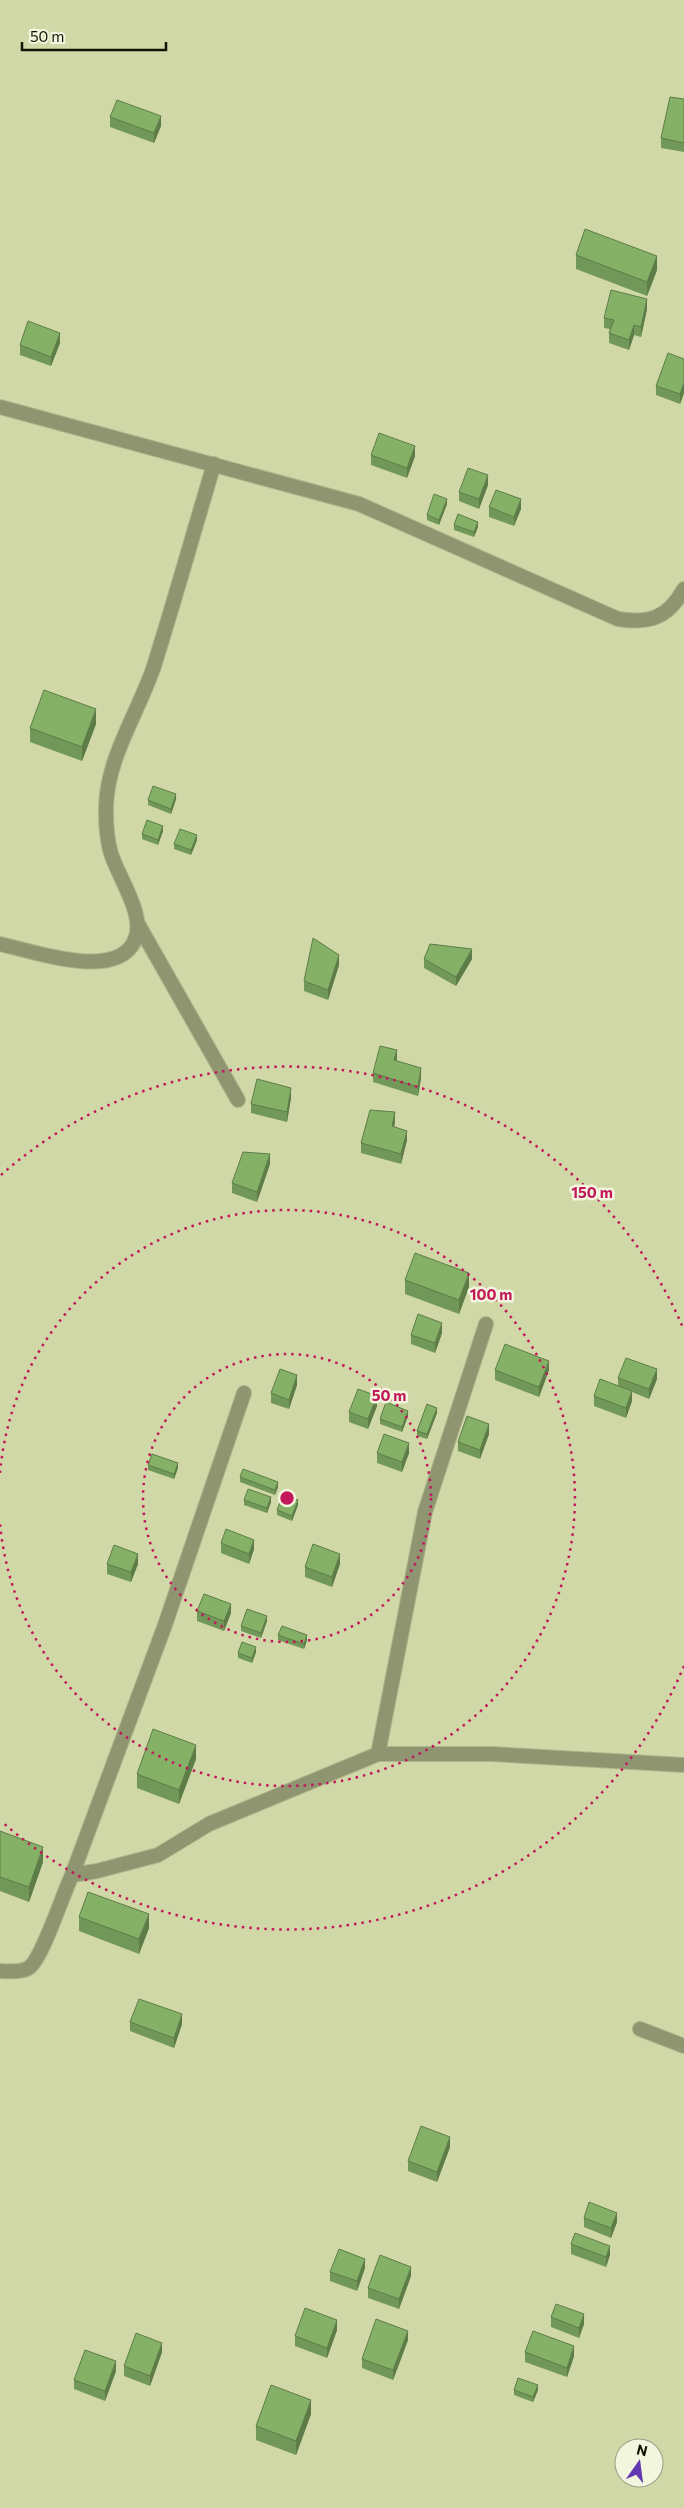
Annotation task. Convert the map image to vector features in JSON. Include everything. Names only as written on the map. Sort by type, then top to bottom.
[{"type":"street","points":[[0,407],[358,504],[618,619],[638,623],[654,619],[668,610],[684,589]]},
{"type":"street","points":[[214,464],[153,668],[120,746],[110,779],[106,812],[110,850],[129,894],[138,924],[238,1100]]},
{"type":"street","points":[[0,944],[79,961],[101,962],[120,957],[135,942],[138,924]]},
{"type":"street","points":[[378,1754],[424,1512],[486,1324]]},
{"type":"street","points":[[0,1971],[17,1972],[29,1968],[39,1956],[72,1875],[165,1625],[244,1393]]},
{"type":"street","points":[[72,1875],[97,1871],[158,1855],[209,1824],[378,1754],[491,1754],[684,1765]]},
{"type":"street","points":[[640,2029],[684,2046]]},
{"type":"building","points":[[670,97],[684,99],[684,143],[661,138]]},
{"type":"building","points":[[117,100],[161,116],[154,133],[110,117]]},
{"type":"building","points":[[585,229],[657,256],[647,282],[576,255]]},
{"type":"building","points":[[611,290],[647,299],[641,327],[634,325],[629,340],[609,333],[614,320],[604,318]]},
{"type":"building","points":[[28,321],[60,333],[51,357],[20,345]]},
{"type":"building","points":[[668,353],[684,359],[684,383],[680,394],[656,386]]},
{"type":"building","points":[[379,433],[415,446],[407,468],[371,455]]},
{"type":"building","points":[[468,468],[488,475],[479,499],[459,492]]},
{"type":"building","points":[[496,490],[521,499],[514,517],[489,507]]},
{"type":"building","points":[[434,494],[447,499],[439,520],[427,515]]},
{"type":"building","points":[[458,514],[478,522],[474,532],[454,525]]},
{"type":"building","points":[[44,690],[96,709],[82,747],[30,728]]},
{"type":"building","points":[[153,786],[176,794],[171,809],[148,800]]},
{"type":"building","points":[[147,820],[163,826],[158,840],[142,834]]},
{"type":"building","points":[[180,829],[197,835],[191,850],[174,844]]},
{"type":"building","points":[[313,938],[339,955],[328,990],[304,981]]},
{"type":"building","points":[[430,944],[472,949],[456,977],[424,959]]},
{"type":"building","points":[[380,1046],[397,1050],[394,1060],[421,1068],[418,1087],[373,1073]]},
{"type":"building","points":[[257,1079],[291,1088],[287,1112],[251,1104]]},
{"type":"building","points":[[370,1110],[395,1112],[392,1126],[407,1131],[401,1154],[361,1143]]},
{"type":"building","points":[[243,1152],[270,1154],[257,1192],[232,1183]]},
{"type":"building","points":[[415,1253],[469,1273],[459,1300],[405,1280]]},
{"type":"building","points":[[418,1314],[442,1323],[435,1343],[411,1335]]},
{"type":"building","points":[[505,1344],[549,1361],[539,1387],[495,1370]]},
{"type":"building","points":[[626,1358],[657,1369],[649,1389],[618,1378]]},
{"type":"building","points":[[280,1369],[297,1375],[289,1400],[271,1393]]},
{"type":"building","points":[[600,1379],[632,1391],[626,1408],[594,1396]]},
{"type":"building","points":[[358,1389],[377,1396],[368,1419],[349,1412]]},
{"type":"building","points":[[386,1402],[408,1411],[402,1427],[380,1419]]},
{"type":"building","points":[[427,1404],[437,1408],[427,1434],[417,1431]]},
{"type":"building","points":[[467,1416],[489,1424],[480,1450],[458,1442]]},
{"type":"building","points":[[384,1434],[409,1443],[402,1462],[377,1453]]},
{"type":"building","points":[[152,1454],[178,1463],[174,1474],[148,1465]]},
{"type":"building","points":[[243,1469],[278,1482],[275,1490],[240,1477]]},
{"type":"building","points":[[248,1489],[271,1497],[267,1508],[244,1500]]},
{"type":"building","points":[[283,1494],[298,1500],[292,1516],[277,1510]]},
{"type":"building","points":[[226,1529],[254,1540],[249,1554],[221,1543]]},
{"type":"building","points":[[313,1544],[340,1554],[332,1577],[305,1567]]},
{"type":"building","points":[[114,1545],[138,1554],[131,1572],[107,1564]]},
{"type":"building","points":[[204,1594],[231,1604],[224,1621],[197,1611]]},
{"type":"building","points":[[247,1609],[267,1616],[261,1633],[241,1626]]},
{"type":"building","points":[[282,1626],[307,1635],[304,1644],[278,1635]]},
{"type":"building","points":[[242,1642],[256,1647],[252,1658],[238,1653]]},
{"type":"building","points":[[153,1729],[196,1745],[179,1790],[137,1774]]},
{"type":"building","points":[[0,1831],[43,1847],[29,1887],[0,1877]]},
{"type":"building","points":[[88,1892],[149,1914],[139,1939],[79,1917]]},
{"type":"building","points":[[139,1999],[182,2014],[174,2038],[130,2022]]},
{"type":"building","points":[[421,2126],[450,2137],[437,2172],[408,2161]]},
{"type":"building","points":[[589,2202],[617,2213],[611,2228],[584,2218]]},
{"type":"building","points":[[575,2233],[610,2246],[606,2257],[571,2244]]},
{"type":"building","points":[[339,2249],[365,2259],[357,2281],[330,2272]]},
{"type":"building","points":[[380,2255],[411,2267],[399,2299],[368,2288]]},
{"type":"building","points":[[556,2304],[584,2314],[579,2328],[551,2317]]},
{"type":"building","points":[[305,2308],[337,2320],[327,2348],[295,2336]]},
{"type":"building","points":[[376,2319],[408,2331],[393,2370],[362,2359]]},
{"type":"building","points":[[533,2331],[574,2346],[567,2368],[525,2352]]},
{"type":"building","points":[[136,2333],[162,2343],[150,2376],[124,2366]]},
{"type":"building","points":[[85,2350],[116,2361],[105,2391],[74,2380]]},
{"type":"building","points":[[518,2378],[538,2385],[533,2397],[514,2390]]},
{"type":"building","points":[[271,2385],[311,2400],[296,2441],[256,2426]]}]
